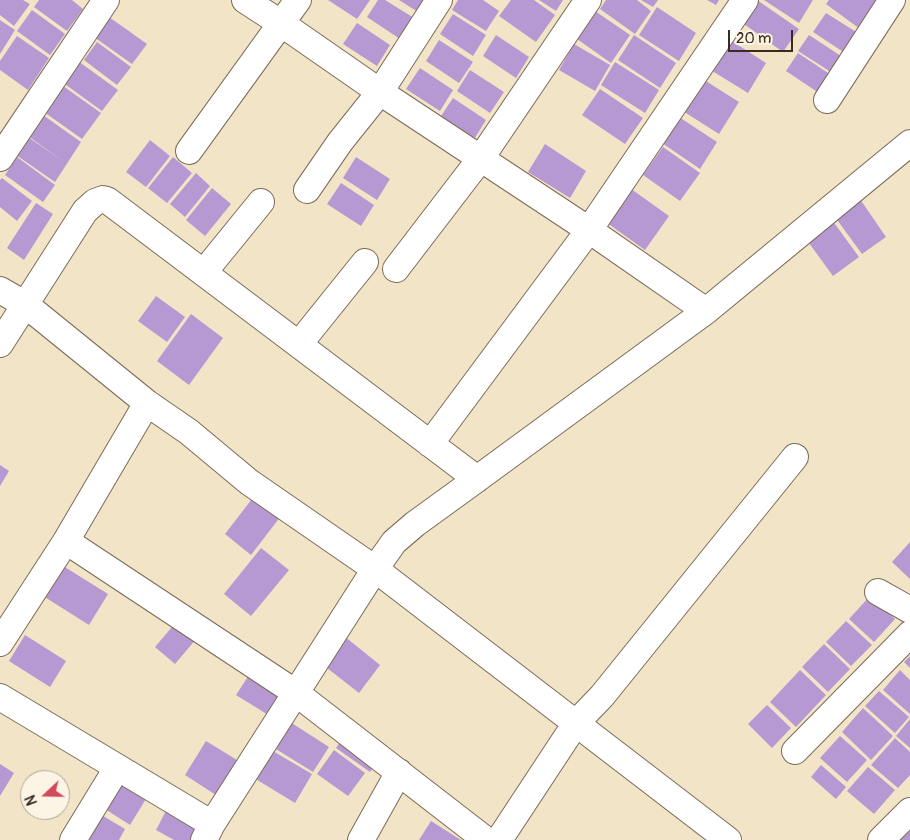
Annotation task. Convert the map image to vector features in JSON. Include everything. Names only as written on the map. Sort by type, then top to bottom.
[{"type":"street","points":[[0,158],[106,0]]},
{"type":"street","points":[[245,0],[589,230],[706,311]]},
{"type":"street","points":[[189,151],[298,0]]},
{"type":"street","points":[[307,190],[340,142],[380,92],[439,0]]},
{"type":"street","points":[[396,269],[481,158],[588,0]]},
{"type":"street","points":[[430,444],[589,230],[745,0]]},
{"type":"street","points":[[827,100],[892,0]]},
{"type":"street","points":[[0,697],[117,768],[208,832],[394,542],[415,524],[706,311],[910,143]]},
{"type":"street","points":[[0,344],[85,211],[95,202],[103,199],[108,200],[477,479]]},
{"type":"street","points":[[204,272],[261,202]]},
{"type":"street","points":[[299,344],[365,262]]},
{"type":"street","points":[[0,290],[26,305],[147,402],[189,432],[249,482],[375,569],[728,840]]},
{"type":"street","points":[[0,643],[66,541],[147,402]]},
{"type":"street","points":[[500,840],[576,723],[602,696],[795,457]]},
{"type":"street","points":[[66,541],[296,693],[486,840]]},
{"type":"street","points":[[878,592],[910,610]]},
{"type":"street","points":[[795,751],[910,634]]},
{"type":"street","points":[[73,840],[117,768]]},
{"type":"street","points":[[361,840],[399,772]]},
{"type":"street","points":[[881,840],[910,811]]},
{"type":"building","points":[[0,0],[23,0],[30,4],[14,26],[0,15]]},
{"type":"building","points":[[39,0],[72,0],[83,9],[67,31],[34,7]]},
{"type":"building","points":[[328,0],[370,0],[357,19]]},
{"type":"building","points":[[378,0],[385,0],[414,18],[400,39],[367,17]]},
{"type":"building","points":[[399,0],[426,0],[418,12]]},
{"type":"building","points":[[458,0],[483,0],[499,11],[486,31],[452,10]]},
{"type":"building","points":[[511,0],[534,0],[555,15],[536,42],[499,16]]},
{"type":"building","points":[[539,0],[563,0],[556,11]]},
{"type":"building","points":[[606,0],[637,0],[651,11],[635,34],[600,9]]},
{"type":"building","points":[[641,0],[658,0],[653,7]]},
{"type":"building","points":[[707,0],[719,0],[716,5]]},
{"type":"building","points":[[757,0],[799,29],[783,52],[741,22]]},
{"type":"building","points":[[764,0],[813,0],[799,23]]},
{"type":"building","points":[[829,0],[881,0],[860,29],[826,4]]},
{"type":"building","points":[[657,7],[696,33],[679,61],[639,35]]},
{"type":"building","points":[[32,10],[65,34],[50,55],[17,31]]},
{"type":"building","points":[[595,11],[630,35],[611,63],[577,39]]},
{"type":"building","points":[[826,13],[861,35],[848,55],[813,32]]},
{"type":"building","points":[[453,14],[486,35],[473,56],[440,34]]},
{"type":"building","points":[[109,17],[147,44],[132,64],[94,37]]},
{"type":"building","points":[[0,20],[15,30],[0,54]]},
{"type":"building","points":[[357,23],[390,45],[377,66],[343,44]]},
{"type":"building","points":[[496,35],[529,57],[516,78],[483,56]]},
{"type":"building","points":[[634,35],[676,63],[660,88],[618,60]]},
{"type":"building","points":[[809,35],[844,58],[834,74],[798,51]]},
{"type":"building","points":[[17,36],[49,58],[28,90],[0,70],[0,61]]},
{"type":"building","points":[[727,38],[766,63],[748,93],[709,69]]},
{"type":"building","points":[[439,40],[473,62],[459,83],[426,61]]},
{"type":"building","points":[[97,42],[131,67],[117,85],[84,60]]},
{"type":"building","points":[[574,44],[610,65],[595,91],[559,70]]},
{"type":"building","points":[[798,53],[834,77],[822,95],[786,71]]},
{"type":"building","points":[[78,61],[118,90],[102,111],[62,82]]},
{"type":"building","points":[[615,62],[659,90],[645,113],[601,85]]},
{"type":"building","points":[[420,68],[453,90],[440,111],[406,89]]},
{"type":"building","points":[[470,70],[504,92],[490,113],[457,91]]},
{"type":"building","points":[[698,76],[739,102],[719,134],[678,108]]},
{"type":"building","points":[[63,86],[101,113],[82,139],[44,112]]},
{"type":"building","points":[[600,89],[643,118],[625,144],[582,115]]},
{"type":"building","points":[[453,98],[486,120],[473,141],[439,119]]},
{"type":"building","points":[[43,115],[81,142],[55,182],[16,155],[28,137],[63,161],[28,136]]},
{"type":"building","points":[[679,117],[717,142],[700,169],[662,143]]},
{"type":"building","points":[[150,140],[170,156],[146,187],[126,172]]},
{"type":"building","points":[[545,144],[586,171],[570,198],[528,172]]},
{"type":"building","points":[[663,147],[700,173],[680,201],[643,175]]},
{"type":"building","points":[[17,157],[55,185],[43,202],[5,175]]},
{"type":"building","points":[[173,157],[192,173],[167,203],[148,188]]},
{"type":"building","points":[[356,157],[390,179],[377,200],[343,178]]},
{"type":"building","points":[[196,173],[210,186],[185,217],[170,204]]},
{"type":"building","points":[[2,178],[32,201],[17,221],[0,207],[0,180]]},
{"type":"building","points":[[341,183],[374,205],[361,226],[327,204]]},
{"type":"building","points":[[627,186],[669,216],[645,250],[603,220]]},
{"type":"building","points":[[212,188],[231,204],[205,236],[186,220]]},
{"type":"building","points":[[860,199],[886,237],[862,254],[835,217]]},
{"type":"building","points":[[36,203],[53,214],[24,260],[7,248]]},
{"type":"building","points":[[832,220],[859,257],[833,276],[806,239]]},
{"type":"building","points":[[156,296],[185,317],[167,342],[138,321]]},
{"type":"building","points":[[191,314],[223,338],[189,385],[157,361]]},
{"type":"building","points":[[0,465],[9,471],[0,486]]},
{"type":"building","points":[[258,491],[284,512],[251,555],[225,534]]},
{"type":"building","points":[[910,542],[910,579],[892,562]]},
{"type":"building","points":[[261,548],[289,570],[251,616],[224,594]]},
{"type":"building","points":[[60,564],[108,594],[89,625],[40,594]]},
{"type":"building","points":[[870,596],[895,619],[874,642],[849,619]]},
{"type":"building","points":[[177,621],[197,638],[175,664],[155,647]]},
{"type":"building","points":[[846,621],[872,645],[851,666],[826,642]]},
{"type":"building","points":[[25,635],[66,661],[50,687],[9,661]]},
{"type":"building","points":[[344,636],[380,665],[359,693],[322,664]]},
{"type":"building","points":[[824,644],[850,669],[828,692],[802,667]]},
{"type":"building","points":[[910,656],[910,668],[904,662]]},
{"type":"building","points":[[800,670],[826,695],[796,727],[770,702]]},
{"type":"building","points":[[900,670],[910,680],[910,714],[883,690]]},
{"type":"building","points":[[251,672],[284,693],[270,716],[236,695]]},
{"type":"building","points":[[879,691],[909,717],[895,733],[865,706]]},
{"type":"building","points":[[767,705],[791,728],[772,748],[748,724]]},
{"type":"building","points":[[863,708],[893,736],[871,760],[842,732]]},
{"type":"building","points":[[910,719],[910,748],[896,736]]},
{"type":"building","points":[[287,720],[329,747],[313,772],[271,746]]},
{"type":"building","points":[[344,736],[378,761],[370,772],[336,748]]},
{"type":"building","points":[[840,736],[867,760],[847,782],[820,758]]},
{"type":"building","points":[[895,738],[910,752],[910,775],[898,788],[871,765]]},
{"type":"building","points":[[206,741],[237,760],[216,795],[185,775]]},
{"type":"building","points":[[271,750],[312,774],[295,803],[254,778]]},
{"type":"building","points":[[334,750],[365,773],[348,796],[317,774]]},
{"type":"building","points":[[0,764],[14,773],[0,796]]},
{"type":"building","points":[[821,765],[846,787],[836,799],[811,777]]},
{"type":"building","points":[[868,767],[895,790],[874,814],[847,791]]},
{"type":"building","points":[[121,777],[149,794],[130,825],[102,807]]},
{"type":"building","points":[[168,807],[201,824],[193,840],[174,840],[156,830]]},
{"type":"building","points":[[100,814],[125,829],[119,840],[85,840]]},
{"type":"building","points":[[431,821],[461,840],[419,840]]},
{"type":"building","points":[[910,828],[910,840],[899,840]]}]
